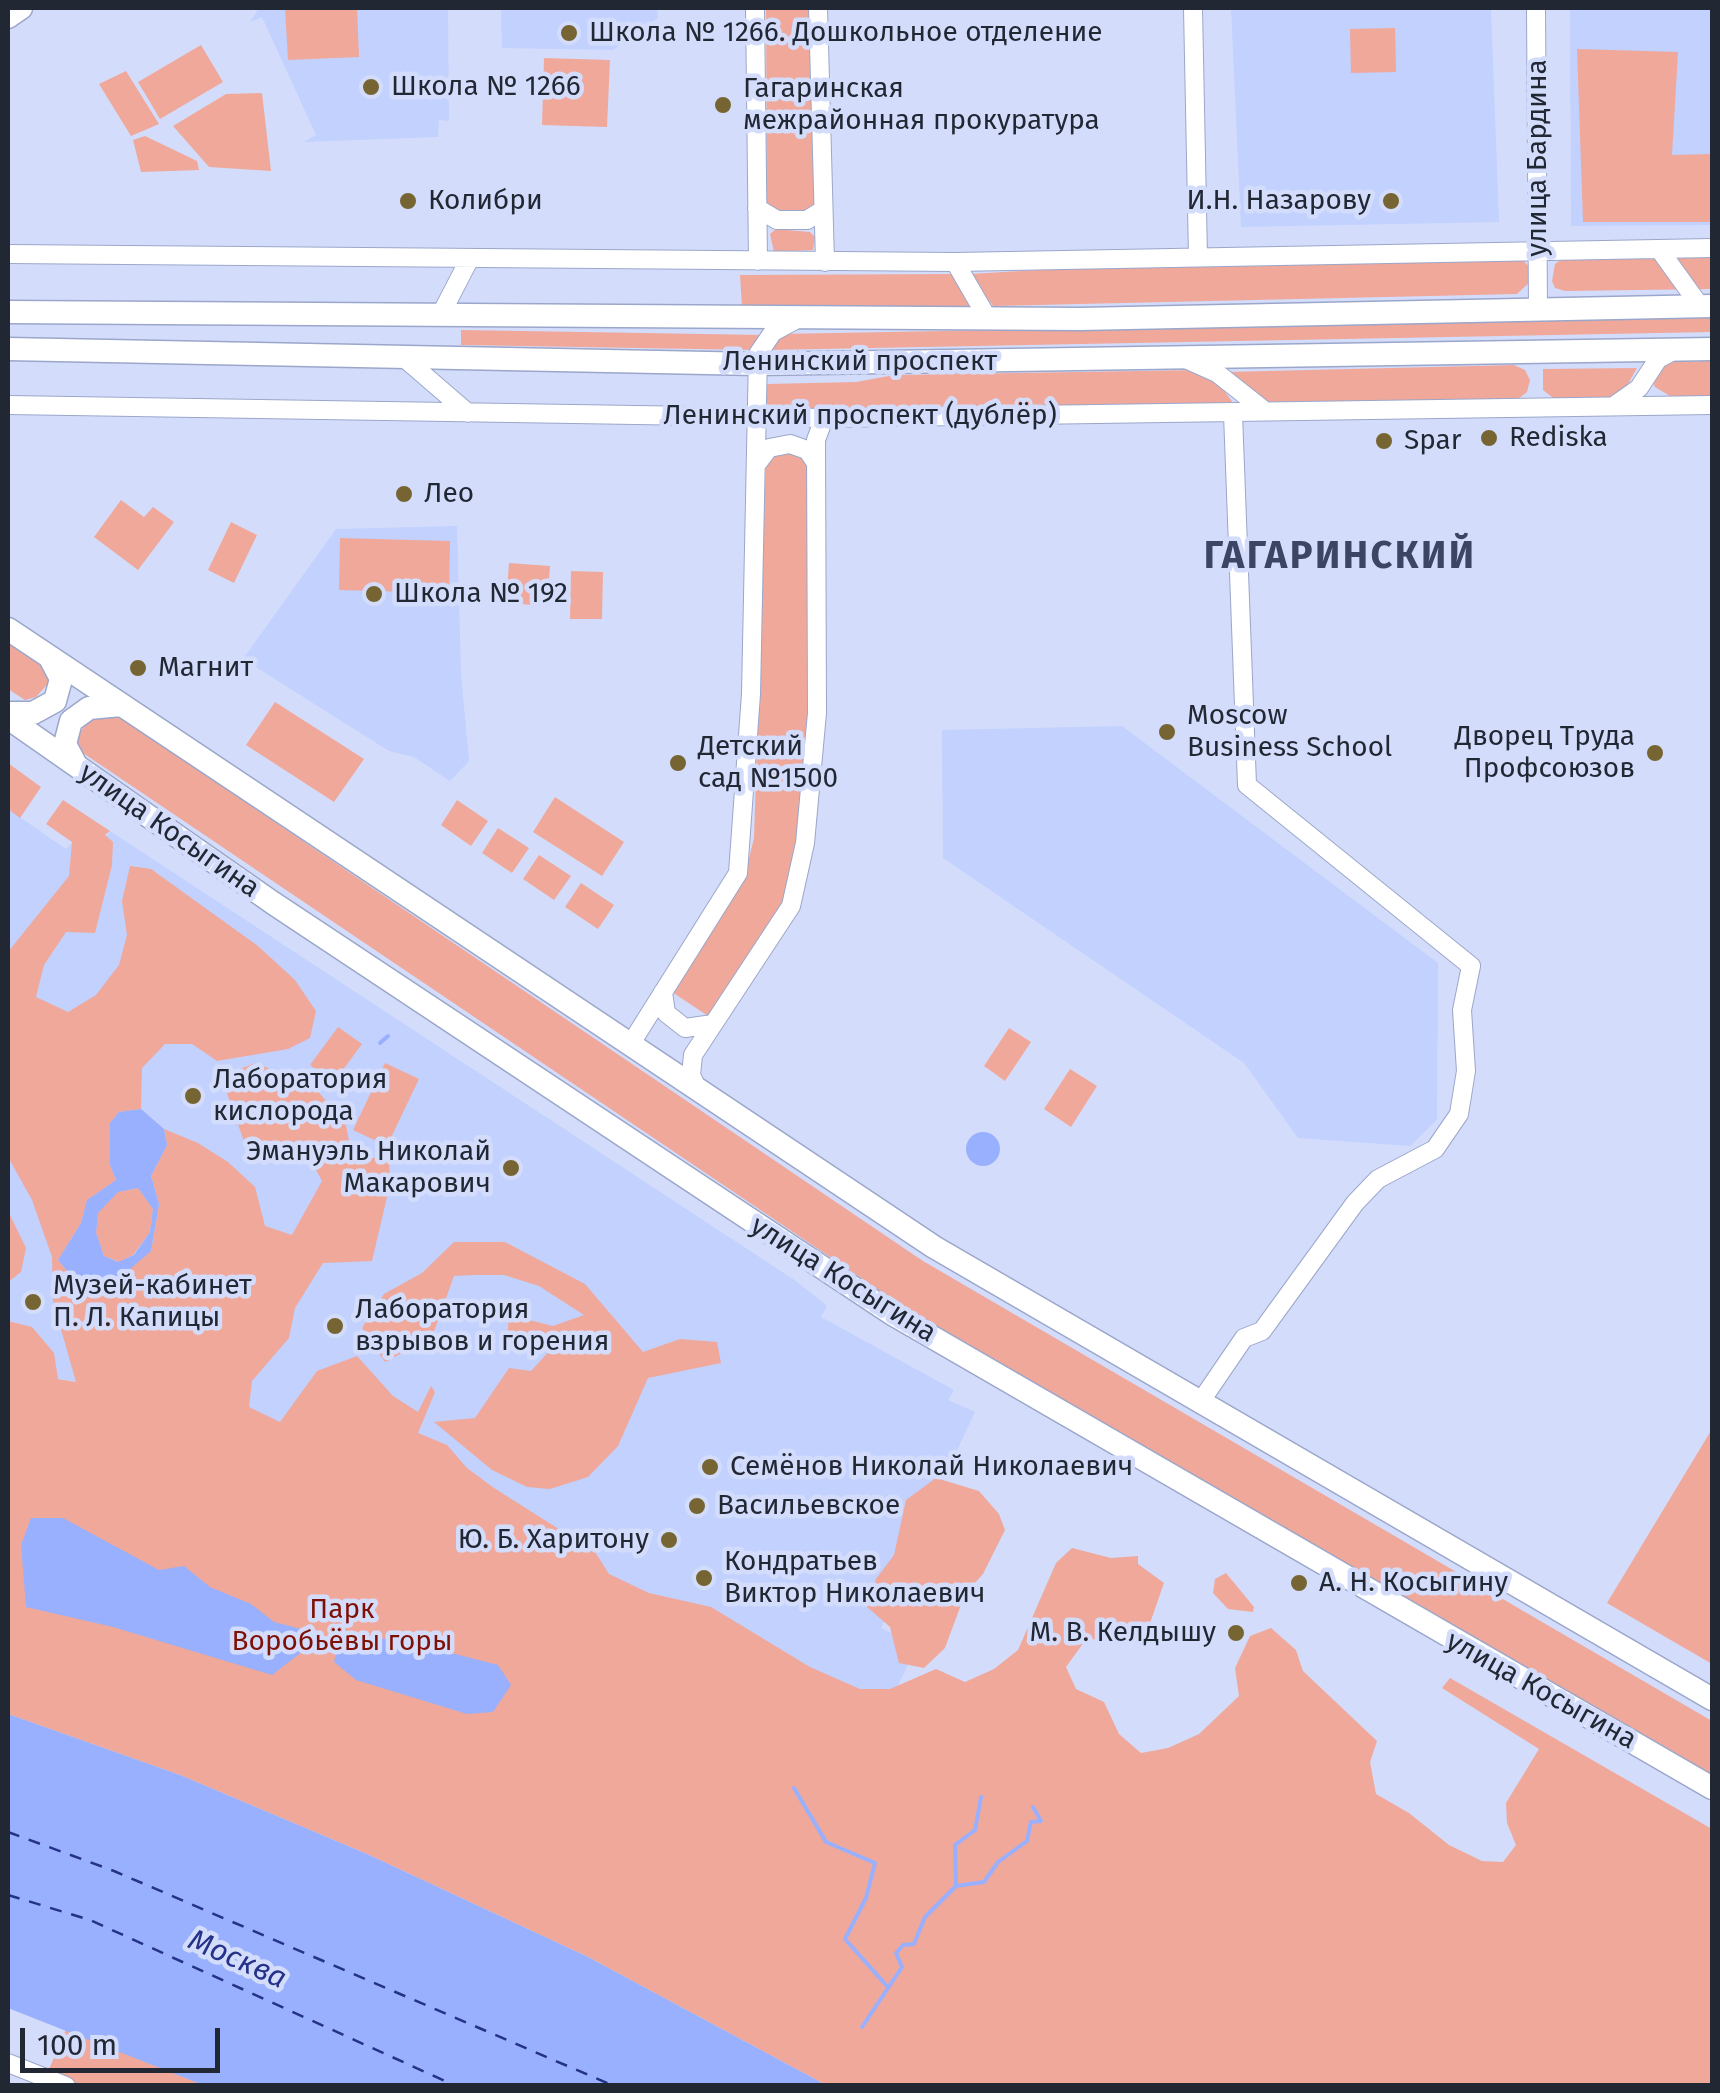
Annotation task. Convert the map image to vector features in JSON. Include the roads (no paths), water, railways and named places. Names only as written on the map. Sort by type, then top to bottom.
[{"type":"main road","points":[[8,17],[21,8]]},
{"type":"main road","name":"Ленинский проспект","points":[[8,312],[988,319],[1706,306]]},
{"type":"main road","name":"Ленинский проспект","points":[[8,349],[757,364],[1712,349]]},
{"type":"main road","points":[[8,629],[934,1247],[1712,1699]]},
{"type":"main road","points":[[8,716],[32,713],[55,701],[61,679],[48,656]]},
{"type":"main road","points":[[77,766],[65,744],[71,720],[89,708],[121,705]]},
{"type":"main road","name":"улица Косыгина","points":[[8,716],[454,1024],[894,1315],[1712,1788]]},
{"type":"street","points":[[755,8],[758,261]]},
{"type":"street","points":[[818,8],[825,262]]},
{"type":"street","points":[[1193,8],[1198,257]]},
{"type":"street","name":"улица Бардина","points":[[1536,8],[1538,309]]},
{"type":"street","points":[[757,208],[777,220],[807,220],[823,210]]},
{"type":"street","points":[[8,254],[955,262],[1712,248]]},
{"type":"street","points":[[1659,249],[1706,306]]},
{"type":"street","points":[[440,316],[469,260]]},
{"type":"street","points":[[955,262],[988,319]]},
{"type":"street","points":[[630,1045],[732,886],[742,857],[757,364],[764,342],[782,325],[797,319]]},
{"type":"street","points":[[1610,407],[1631,396],[1658,358],[1675,350]]},
{"type":"street","points":[[403,357],[468,413]]},
{"type":"street","points":[[1182,359],[1206,366],[1252,405],[1272,413]]},
{"type":"street","name":"Ленинский проспект (дублёр)","points":[[8,405],[824,418],[1712,405]]},
{"type":"street","points":[[1201,1401],[1244,1338],[1262,1331],[1378,1179],[1430,1153],[1460,1114],[1466,1071],[1462,1010],[1471,966],[1247,785],[1233,414]]},
{"type":"street","points":[[698,1090],[690,1066],[713,1024],[792,906],[805,843],[818,713],[816,464],[817,432],[824,418]]},
{"type":"street","points":[[756,465],[769,448],[790,444],[807,450],[816,464]]},
{"type":"street","points":[[664,992],[666,1013],[685,1028],[713,1024]]},
{"type":"street","points":[[8,2063],[66,2086]]},
{"type":"water","points":[[141,1109],[164,1129],[167,1145],[151,1176],[159,1204],[151,1251],[99,1296],[77,1283],[58,1260],[81,1223],[87,1200],[116,1180],[110,1165],[110,1123],[119,1112]],"holes":[[[138,1188],[153,1209],[150,1232],[134,1255],[118,1262],[104,1256],[96,1233],[98,1213],[118,1192]]]},
{"type":"water","points":[[983,1132],[995,1137],[1000,1149],[995,1161],[983,1166],[971,1161],[966,1149],[971,1137]]},
{"type":"water","points":[[31,1518],[63,1518],[159,1570],[184,1566],[210,1587],[251,1604],[274,1622],[305,1630],[303,1651],[272,1675],[113,1627],[26,1607],[21,1545]]},
{"type":"water","points":[[342,1633],[409,1642],[498,1665],[511,1685],[493,1712],[467,1714],[356,1680],[334,1662]]},
{"type":"water","name":"Москва","points":[[8,1714],[180,1775],[367,1854],[588,1957],[826,2085],[203,2085],[8,2008]]},
{"type":"waterway","points":[[380,1043],[388,1036]]},
{"type":"waterway","points":[[794,1788],[826,1842],[875,1863],[866,1898],[845,1939],[886,1985]]},
{"type":"waterway","points":[[862,2027],[902,1967],[896,1953],[903,1945],[914,1944],[925,1917],[956,1886],[955,1845],[975,1830],[981,1797]]},
{"type":"waterway","points":[[956,1886],[984,1882],[998,1862],[1027,1841],[1031,1822],[1041,1821],[1033,1807]]},
{"type":"place","name":"Школа № 1266. Дошкольное отделение","points":[[569,33]]},
{"type":"place","name":"Школа № 1266","points":[[371,87]]},
{"type":"place","name":"Гагаринская межрайонная прокуратура","points":[[723,105]]},
{"type":"place","name":"Колибри","points":[[408,201]]},
{"type":"place","name":"И.Н. Назарову","points":[[1391,201]]},
{"type":"place","name":"Rediska","points":[[1489,438]]},
{"type":"place","name":"Spar","points":[[1384,441]]},
{"type":"place","name":"Лео","points":[[404,494]]},
{"type":"place","name":"Школа № 192","points":[[374,594]]},
{"type":"place","name":"Магнит","points":[[138,668]]},
{"type":"place","name":"Moscow Business School","points":[[1167,732]]},
{"type":"place","name":"Дворец Труда Профсоюзов","points":[[1655,753]]},
{"type":"place","name":"Детский сад №1500","points":[[678,763]]},
{"type":"place","name":"Лаборатория кислорода","points":[[193,1096]]},
{"type":"place","name":"Эмануэль Николай Макарович","points":[[511,1168]]},
{"type":"place","name":"Музей-кабинет П. Л. Капицы","points":[[33,1302]]},
{"type":"place","name":"Лаборатория взрывов и горения","points":[[335,1326]]},
{"type":"place","name":"Семёнов Николай Николаевич","points":[[710,1467]]},
{"type":"place","name":"Васильевское","points":[[697,1506]]},
{"type":"place","name":"Ю. Б. Харитону","points":[[669,1540]]},
{"type":"place","name":"Кондратьев Виктор Николаевич","points":[[704,1578]]},
{"type":"place","name":"А. Н. Косыгину","points":[[1299,1583]]},
{"type":"place","name":"М. В. Келдышу","points":[[1236,1633]]},
{"type":"district","name":"ГАГАРИНСКИЙ","points":[[1340,557]]},
{"type":"park label","name":"Парк Воробьёвы горы","points":[[342,1626]]}]
